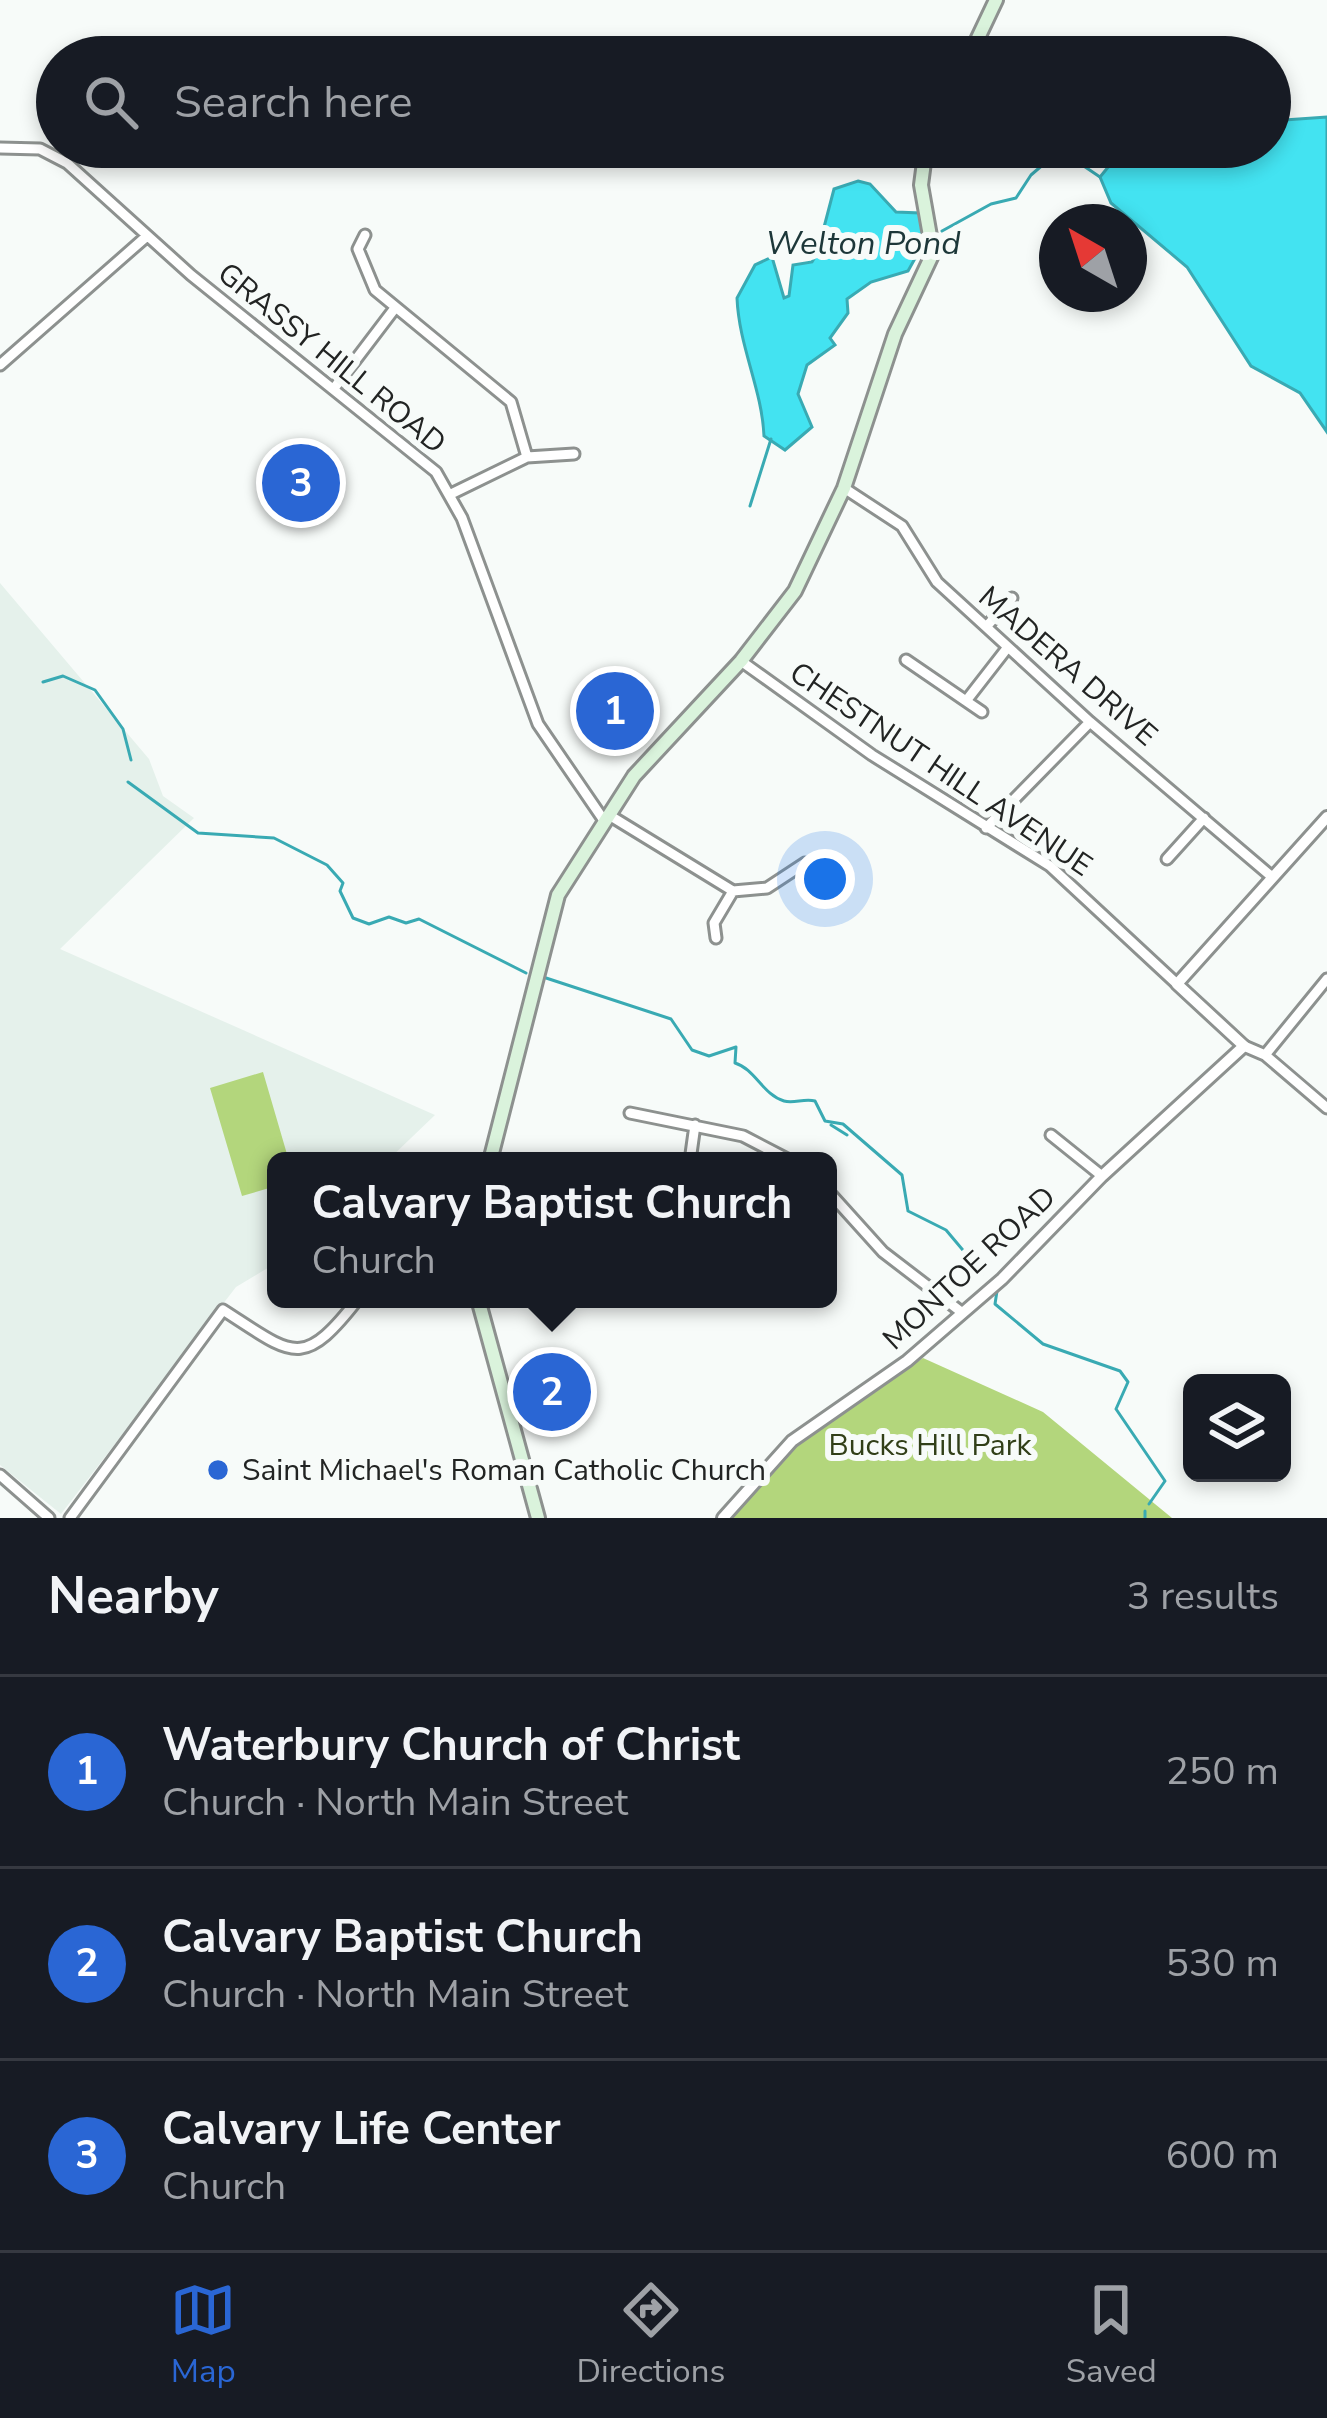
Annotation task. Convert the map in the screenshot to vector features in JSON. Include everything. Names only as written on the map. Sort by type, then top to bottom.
[{"type":"main road","points":[[979,36],[996,0]]},
{"type":"main road","points":[[492,1152],[558,895],[660,744],[741,661],[795,591],[844,488],[896,334],[933,253],[921,185],[923,168]]},
{"type":"main road","points":[[480,1308],[538,1518]]},
{"type":"street","name":"GRASSY HILL ROAD","points":[[0,148],[36,149]]},
{"type":"street","name":"GRASSY HILL ROAD","points":[[72,168],[147,236],[422,458],[451,494],[538,724],[607,818]]},
{"type":"street","points":[[365,235],[358,249],[375,290],[511,402],[527,457]]},
{"type":"street","points":[[0,364],[147,236]]},
{"type":"street","points":[[334,387],[395,308]]},
{"type":"street","points":[[451,494],[527,457],[574,454]]},
{"type":"street","name":"MADERA DRIVE","points":[[844,488],[909,532],[937,582],[1090,722],[1271,875]]},
{"type":"street","points":[[986,626],[1012,598]]},
{"type":"street","points":[[966,701],[1008,647]]},
{"type":"street","points":[[906,660],[982,712]]},
{"type":"street","name":"CHESTNUT HILL AVENUE","points":[[741,661],[1060,874],[1244,1046],[1265,1055],[1327,1108]]},
{"type":"street","points":[[986,828],[1090,722]]},
{"type":"street","points":[[1177,985],[1327,817]]},
{"type":"street","points":[[607,818],[733,891],[766,888],[805,863]]},
{"type":"street","points":[[1167,859],[1204,818]]},
{"type":"street","points":[[716,938],[714,923],[733,891]]},
{"type":"street","points":[[1265,1055],[1327,979]]},
{"type":"street","name":"MONTOE ROAD","points":[[723,1518],[792,1441],[908,1361],[1002,1279],[1102,1176],[1244,1046]]},
{"type":"street","points":[[630,1113],[743,1136],[774,1152]]},
{"type":"street","points":[[691,1152],[695,1125]]},
{"type":"street","points":[[1051,1136],[1102,1176]]},
{"type":"street","points":[[837,1201],[883,1252],[960,1311]]},
{"type":"street","points":[[70,1518],[223,1310],[277,1344],[309,1349],[329,1337],[351,1308]]},
{"type":"street","points":[[0,1475],[50,1518]]},
{"type":"shaded area","points":[[0,583],[149,759],[163,796],[194,818],[60,949],[435,1115],[396,1152],[267,1152],[267,1268],[236,1287],[61,1514],[0,1465]]},
{"type":"green space","points":[[263,1072],[286,1152],[267,1152],[267,1189],[242,1196],[210,1088]]},
{"type":"green space","name":"Bucks Hill Park","points":[[923,1358],[1043,1412],[1172,1518],[729,1518],[786,1451]]},
{"type":"water","points":[[1327,117],[1327,432],[1300,393],[1251,366],[1187,267],[1147,233],[1147,204],[1112,204],[1100,177],[1107,168],[1291,168],[1291,120]]},
{"type":"water","name":"Welton Pond","points":[[858,181],[870,184],[896,212],[920,213],[927,237],[908,271],[871,282],[847,299],[848,313],[830,338],[835,345],[807,365],[798,394],[812,427],[785,450],[764,436],[737,298],[755,265],[772,257],[784,298],[789,296],[793,265],[812,262],[817,254],[834,189]]},
{"type":"waterway","points":[[942,231],[991,204],[1016,198],[1039,168]]},
{"type":"waterway","points":[[1087,168],[1100,177]]},
{"type":"waterway","points":[[750,506],[771,439]]},
{"type":"waterway","points":[[43,682],[63,676],[95,690],[123,729],[131,760]]},
{"type":"waterway","points":[[128,782],[198,833],[274,838],[327,865],[343,883],[340,891],[353,918],[369,924],[389,917],[406,923],[419,919],[526,973]]},
{"type":"waterway","points":[[543,977],[671,1019],[692,1050],[709,1056],[736,1047],[735,1063],[770,1093],[788,1102],[815,1101],[825,1121],[843,1124],[902,1175],[908,1211],[946,1230],[983,1274]]},
{"type":"waterway","points":[[831,1125],[847,1135]]},
{"type":"waterway","points":[[997,1291],[995,1304],[1043,1344],[1120,1371],[1128,1382],[1116,1409],[1165,1481],[1149,1504]]},
{"type":"waterway","points":[[1145,1511],[1145,1518]]},
{"type":"place","name":"Calvary Life Center","points":[[301,483]]},
{"type":"place","name":"Waterbury Church of Christ","points":[[615,711]]},
{"type":"place","name":"Calvary Baptist Church","points":[[552,1392]]},
{"type":"place","name":"Saint Michael's Roman Catholic Church","points":[[218,1470]]}]
